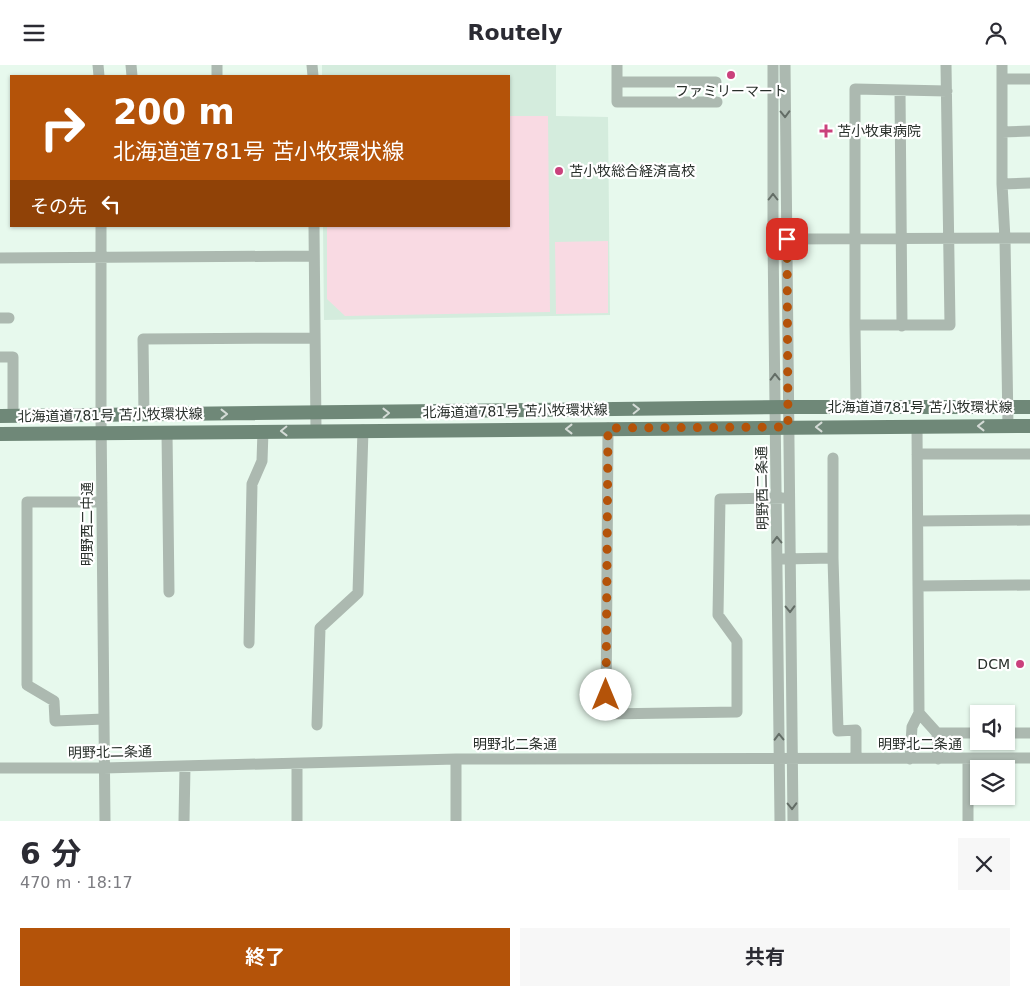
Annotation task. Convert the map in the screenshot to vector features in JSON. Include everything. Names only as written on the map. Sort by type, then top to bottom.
[{"type":"main road","name":"北海道道781号 苫小牧環状線","points":[[6,416],[316,414],[781,407],[1030,407]]},
{"type":"main road","name":"北海道道781号 苫小牧環状線","points":[[0,434],[1030,426]]},
{"type":"street","points":[[617,65],[617,102],[717,102]]},
{"type":"street","name":"明野西二条通","points":[[773,65],[773,239],[782,427],[789,498],[793,821]]},
{"type":"street","name":"明野西二条通","points":[[781,407],[787,239],[785,65]]},
{"type":"street","points":[[855,325],[950,325],[946,65]]},
{"type":"street","points":[[1002,65],[1002,183],[1005,239],[1006,407],[1008,426]]},
{"type":"street","points":[[1002,79],[1030,79]]},
{"type":"street","points":[[617,82],[716,82]]},
{"type":"street","points":[[856,408],[855,89],[946,91]]},
{"type":"street","points":[[900,90],[902,326]]},
{"type":"street","points":[[1002,132],[1030,131]]},
{"type":"street","points":[[1002,183],[1030,183]]},
{"type":"street","name":"明野西二中通","points":[[101,227],[105,821]]},
{"type":"street","points":[[314,227],[316,431]]},
{"type":"street","points":[[773,239],[1030,238]]},
{"type":"street","points":[[0,258],[314,256]]},
{"type":"street","points":[[144,415],[143,339],[315,338]]},
{"type":"street","points":[[0,357],[13,357],[6,416]]},
{"type":"street","points":[[910,759],[912,727],[920,713],[917,426]]},
{"type":"street","name":"明野西二条通","points":[[780,821],[777,498],[782,427]]},
{"type":"street","points":[[608,428],[606,714],[737,711],[737,641],[718,615],[720,499],[789,498]]},
{"type":"street","points":[[317,725],[320,628],[358,593],[363,430]]},
{"type":"street","points":[[248,643],[252,483],[262,461],[263,431]]},
{"type":"street","points":[[168,433],[169,592]]},
{"type":"street","points":[[917,454],[1030,454]]},
{"type":"street","points":[[833,458],[833,558],[838,731],[856,731],[856,758]]},
{"type":"street","points":[[102,502],[27,502],[27,685],[54,701],[55,721],[104,719]]},
{"type":"street","points":[[918,521],[1030,521]]},
{"type":"street","points":[[777,559],[833,558]]},
{"type":"street","points":[[918,586],[1030,585]]},
{"type":"street","points":[[920,713],[937,733],[938,759]]},
{"type":"street","points":[[937,733],[970,733]]},
{"type":"street","points":[[1015,733],[1030,733]]},
{"type":"street","points":[[456,759],[456,821]]},
{"type":"street","name":"明野北二条通","points":[[0,768],[104,768],[456,759],[1030,759]]},
{"type":"street","points":[[968,759],[968,821]]},
{"type":"street","points":[[297,764],[297,821]]},
{"type":"street","points":[[184,821],[185,766]]},
{"type":"shaded area","name":"苫小牧総合経済高校","points":[[322,65],[556,65],[556,116],[608,117],[610,315],[324,320],[323,227],[510,227],[510,75],[322,75]]},
{"type":"shaded area","points":[[510,116],[548,116],[550,312],[345,316],[327,299],[327,227],[510,227]]},
{"type":"shaded area","points":[[608,241],[608,313],[556,314],[555,242]]},
{"type":"place","name":"ファミリーマート","points":[[731,75]]},
{"type":"place","name":"苫小牧東病院","points":[[826,131]]},
{"type":"place","name":"苫小牧総合経済高校","points":[[559,171]]},
{"type":"place","name":"DCM","points":[[1020,664]]},
{"type":"route","points":[[606,695],[608,428],[788,427],[787,239]]}]
